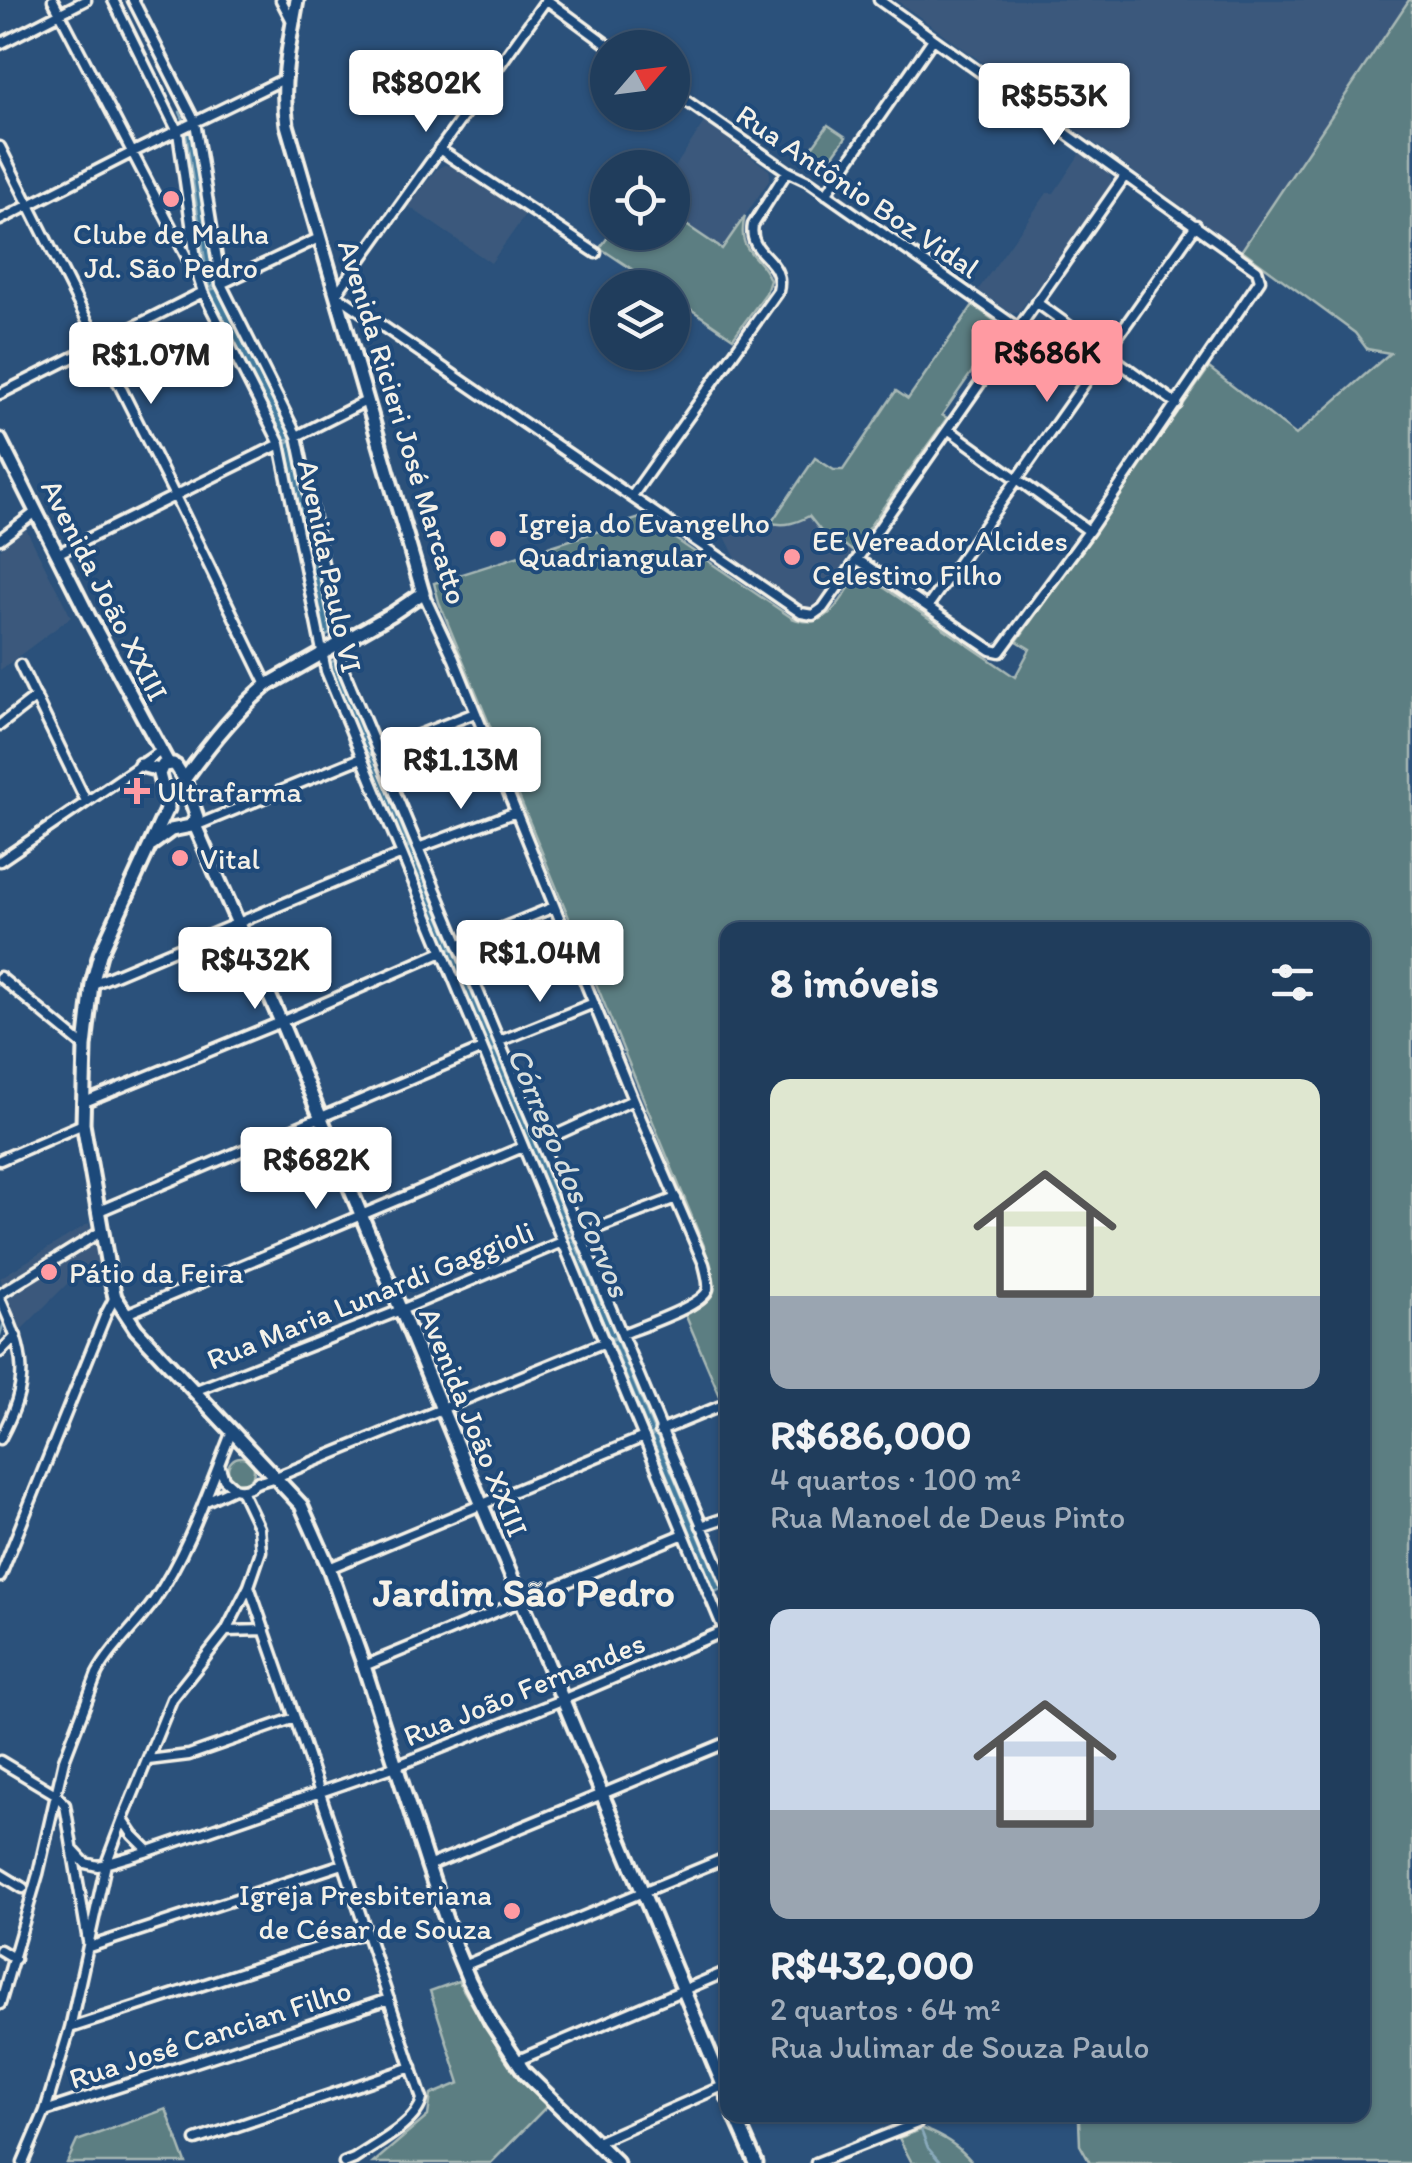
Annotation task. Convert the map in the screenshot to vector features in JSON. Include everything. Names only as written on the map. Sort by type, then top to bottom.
[{"type":"street","points":[[53,0],[198,280]]},
{"type":"street","points":[[0,44],[86,0]]},
{"type":"street","name":"Avenida Paulo VI","points":[[112,0],[178,132],[202,292],[280,444],[326,670],[720,1621]]},
{"type":"street","name":"Avenida Paulo VI","points":[[133,0],[195,122],[221,284],[297,436],[342,666],[720,1570]]},
{"type":"street","points":[[281,0],[293,23]]},
{"type":"street","name":"Avenida Ricieri José Marcatto","points":[[298,0],[284,80],[287,125],[423,593],[442,630],[704,1264],[708,1291],[696,1302],[622,1334]]},
{"type":"street","points":[[590,32],[547,0],[337,294],[801,614],[813,615],[823,608],[1124,176]]},
{"type":"street","points":[[858,559],[997,653],[1089,531],[1259,284],[1260,276],[1196,225],[879,0]]},
{"type":"street","points":[[826,194],[933,39]]},
{"type":"street","points":[[0,220],[284,80]]},
{"type":"street","name":"Rua Antônio Boz Vidal","points":[[690,104],[1018,328]]},
{"type":"street","points":[[0,146],[267,684]]},
{"type":"street","points":[[440,149],[596,254]]},
{"type":"street","points":[[632,496],[778,291],[779,274],[756,247],[751,233],[752,225],[787,171]]},
{"type":"street","points":[[928,606],[1196,225]]},
{"type":"street","points":[[221,284],[319,238]]},
{"type":"street","points":[[0,394],[202,292]]},
{"type":"street","points":[[1036,302],[1177,404]]},
{"type":"street","points":[[297,436],[368,400]]},
{"type":"street","points":[[948,429],[1089,531]]},
{"type":"street","name":"Avenida João XXIII","points":[[0,440],[166,763],[184,780],[197,815],[191,825]]},
{"type":"street","points":[[57,554],[280,444]]},
{"type":"street","points":[[0,538],[36,512]]},
{"type":"street","points":[[184,780],[208,746],[267,684],[423,593]]},
{"type":"street","points":[[20,665],[86,801]]},
{"type":"street","points":[[0,725],[36,697]]},
{"type":"street","points":[[377,750],[476,713]]},
{"type":"street","points":[[0,861],[140,764],[166,763],[208,746]]},
{"type":"street","points":[[151,844],[172,830],[361,758]]},
{"type":"street","name":"Avenida João XXIII","points":[[166,763],[168,806],[174,821],[191,825]]},
{"type":"street","points":[[168,806],[100,954],[92,984],[85,1047],[83,1124],[115,1296],[136,1329],[301,1505],[329,1568],[364,1666],[463,1966],[490,2022],[525,2073],[617,2163]]},
{"type":"street","points":[[418,848],[516,812]]},
{"type":"street","name":"Avenida João XXIII","points":[[191,825],[281,1022],[720,2075]]},
{"type":"street","points":[[92,984],[402,854]]},
{"type":"street","points":[[460,945],[554,907]]},
{"type":"street","points":[[82,1103],[442,952]]},
{"type":"street","points":[[0,976],[85,1047]]},
{"type":"street","points":[[500,1041],[594,1003]]},
{"type":"street","points":[[98,1211],[482,1049]]},
{"type":"street","points":[[541,1142],[633,1100]]},
{"type":"street","points":[[0,1160],[83,1124]]},
{"type":"street","points":[[125,1314],[523,1147]]},
{"type":"street","name":"Rua Maria Lunardi Gaggioli","points":[[579,1235],[676,1198]]},
{"type":"street","points":[[0,1439],[21,1382],[20,1351],[0,1296],[102,1231]]},
{"type":"street","name":"Rua Maria Lunardi Gaggioli","points":[[194,1391],[562,1242]]},
{"type":"street","points":[[0,1577],[115,1296]]},
{"type":"street","points":[[0,1352],[16,1336]]},
{"type":"street","points":[[204,1502],[605,1342]]},
{"type":"street","points":[[660,1431],[720,1407]]},
{"type":"street","points":[[0,2004],[15,1959],[64,1760],[97,1674],[104,1660],[154,1602],[176,1565],[232,1432]]},
{"type":"street","points":[[329,1568],[644,1437]]},
{"type":"street","points":[[23,2163],[45,2111],[70,2028],[106,1864],[123,1820],[172,1699],[226,1631],[249,1586],[261,1551],[259,1528],[237,1489],[224,1480],[218,1464]]},
{"type":"street","points":[[701,1526],[720,1519]]},
{"type":"street","points":[[364,1666],[684,1534]]},
{"type":"street","points":[[249,1586],[422,2099],[415,2116],[354,2160],[344,2163]]},
{"type":"street","points":[[226,1631],[265,1630]]},
{"type":"street","name":"Rua João Fernandes","points":[[85,1864],[98,1866],[149,1851],[396,1766],[720,1637]]},
{"type":"street","points":[[148,1760],[189,1755],[296,1718]]},
{"type":"street","points":[[428,1866],[720,1745]]},
{"type":"street","points":[[0,1761],[63,1801],[89,1947]]},
{"type":"street","points":[[123,1820],[149,1851]]},
{"type":"street","points":[[73,1850],[85,1864],[78,1873]]},
{"type":"street","points":[[463,1966],[720,1860]]},
{"type":"street","points":[[89,1947],[343,1864]]},
{"type":"street","points":[[0,1874],[23,1888]]},
{"type":"street","points":[[70,2028],[366,1932]]},
{"type":"street","points":[[0,1950],[15,1959]]},
{"type":"street","points":[[516,2061],[720,1973]]},
{"type":"street","name":"Rua José Cancian Filho","points":[[45,2111],[389,1999]]},
{"type":"street","points":[[196,2140],[412,2066]]},
{"type":"street","points":[[597,2142],[720,2091]]},
{"type":"street","points":[[738,2122],[756,2163]]},
{"type":"street","points":[[816,2163],[917,2123]]},
{"type":"shaded area","points":[[896,0],[1409,0],[1242,250]]},
{"type":"shaded area","points":[[704,122],[769,170],[770,179],[722,250],[690,228],[690,150],[686,150]]},
{"type":"shaded area","points":[[191,131],[215,285],[209,288],[186,134]]},
{"type":"shaded area","points":[[1081,152],[1109,172],[1110,189],[1018,313],[1011,313],[978,290]]},
{"type":"shaded area","points":[[444,165],[455,166],[526,214],[491,263],[408,206]]},
{"type":"shaded area","points":[[216,288],[291,438],[285,440],[212,298],[210,290]]},
{"type":"shaded area","points":[[292,440],[331,633],[325,637],[286,443]]},
{"type":"shaded area","name":"EE Vereador Alcides Celestino Filho","points":[[809,515],[824,535],[836,538],[852,551],[817,604],[807,609],[738,563],[721,528],[734,517],[789,525]]},
{"type":"shaded area","points":[[26,529],[71,617],[0,670],[0,549]]},
{"type":"shaded area","points":[[337,659],[372,752],[366,755],[332,672],[330,663]]},
{"type":"shaded area","points":[[373,754],[409,845],[404,847],[367,757]]},
{"type":"shaded area","points":[[410,846],[495,1049],[490,1051],[448,951],[452,948],[448,949],[405,849]]},
{"type":"shaded area","points":[[496,1051],[572,1233],[567,1235],[491,1053]]},
{"type":"shaded area","name":"Pátio da Feira","points":[[89,1223],[99,1266],[70,1281],[21,1330],[0,1278]]},
{"type":"shaded area","points":[[572,1236],[616,1337],[610,1339],[568,1238]]},
{"type":"shaded area","points":[[616,1338],[655,1433],[650,1435],[611,1340]]},
{"type":"shaded area","points":[[656,1434],[720,1587],[715,1592],[651,1437]]},
{"type":"green space","points":[[1412,0],[1412,2163],[1090,2163],[1080,2145],[1079,2122],[1370,2122],[1370,922],[720,922],[720,1396],[685,1314],[704,1300],[711,1286],[704,1246],[434,583],[643,517],[792,618],[815,621],[824,617],[859,573],[864,574],[1015,677],[1030,649],[1017,641],[1209,368],[1296,435],[1390,353],[1367,349],[1355,333],[1242,250]]},
{"type":"green space","points":[[828,125],[846,137],[823,169],[806,156]]},
{"type":"green space","points":[[745,216],[746,246],[770,280],[766,293],[733,338],[690,309],[690,270],[633,270],[603,250],[690,250],[690,227],[722,249]]},
{"type":"green space","points":[[973,305],[1003,327],[942,415],[947,418],[852,551],[836,538],[824,535],[809,516],[791,523],[771,523],[815,458],[834,470],[843,470],[896,391],[908,399]]},
{"type":"green space","points":[[241,1457],[250,1461],[254,1470],[250,1479],[241,1483],[232,1479],[228,1470],[232,1461]]},
{"type":"green space","points":[[458,1981],[520,2080],[547,2106],[491,2163],[373,2163],[428,2116],[431,2095],[460,2083],[430,1991]]},
{"type":"green space","points":[[166,2109],[186,2163],[67,2163],[77,2141]]},
{"type":"green space","points":[[923,2129],[951,2142],[973,2163],[912,2163],[899,2138]]},
{"type":"waterway","name":"Córrego dos Corvos","points":[[180,112],[183,119]]},
{"type":"waterway","points":[[0,1335],[3,1325]]},
{"type":"waterway","name":"Córrego dos Corvos","points":[[921,2130],[928,2148],[941,2163]]},
{"type":"place","name":"Clube de Malha Jd. São Pedro","points":[[171,199]]},
{"type":"place","name":"Igreja do Evangelho Quadriangular","points":[[498,539]]},
{"type":"place","name":"EE Vereador Alcides Celestino Filho","points":[[792,557]]},
{"type":"place","name":"Ultrafarma","points":[[137,791]]},
{"type":"place","name":"Vital","points":[[180,858]]},
{"type":"place","name":"Pátio da Feira","points":[[49,1272]]},
{"type":"place","name":"Igreja Presbiteriana de César de Souza","points":[[512,1911]]},
{"type":"district","name":"Jardim São Pedro","points":[[524,1592]]}]
